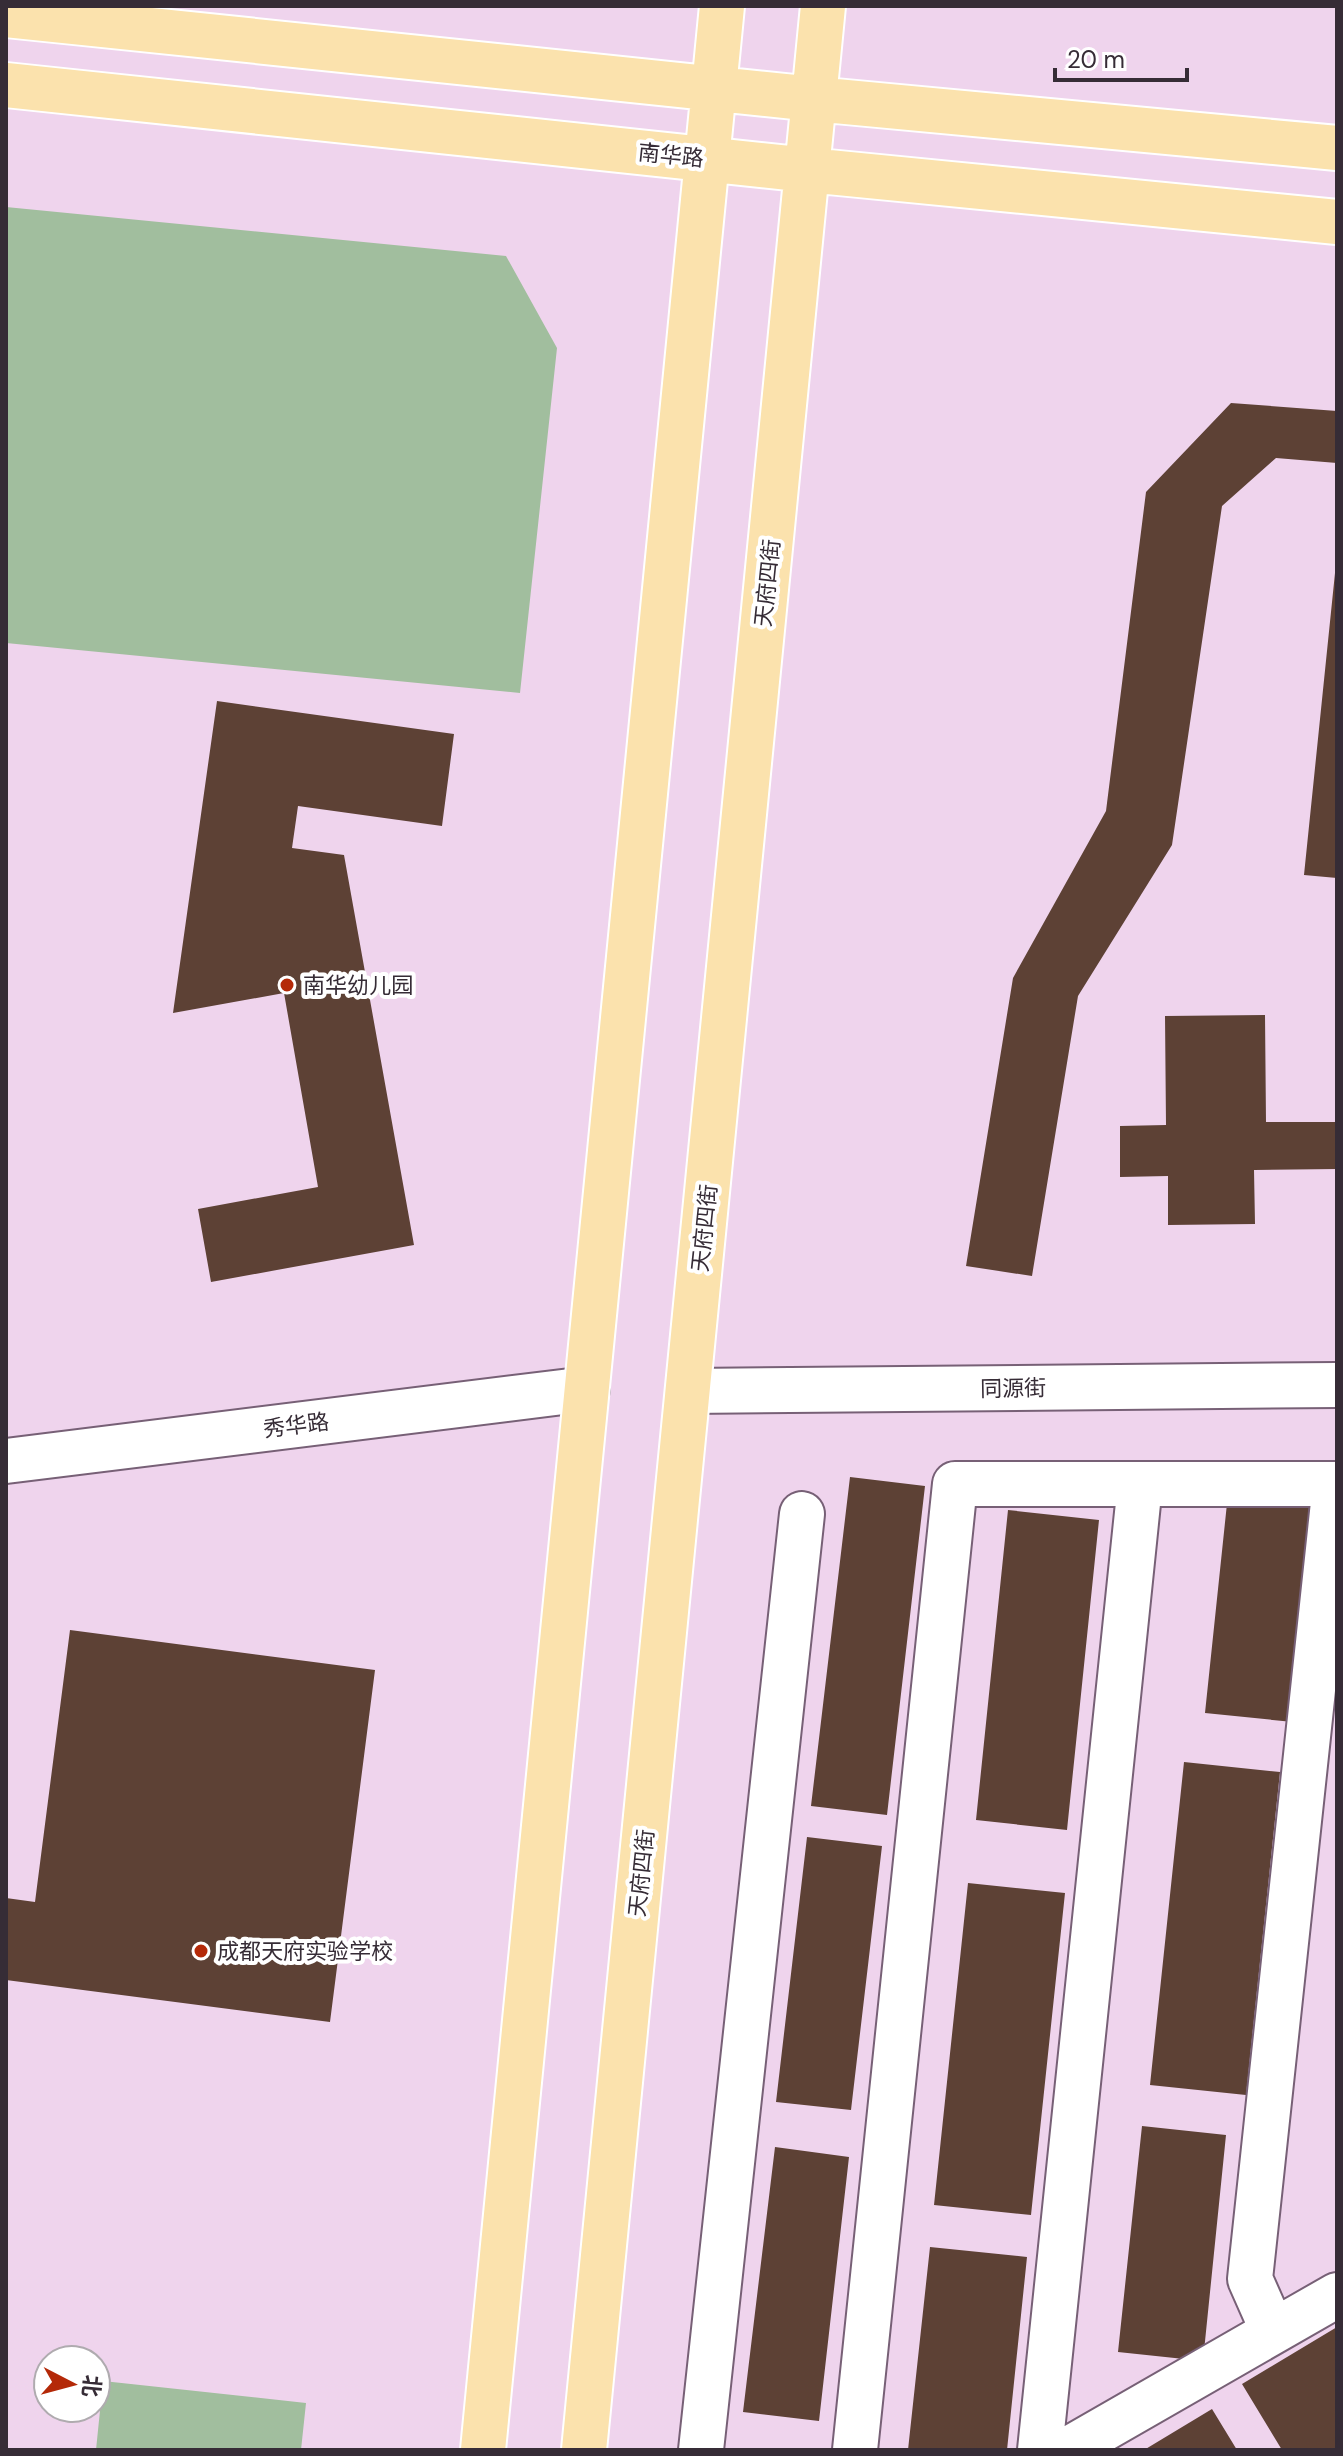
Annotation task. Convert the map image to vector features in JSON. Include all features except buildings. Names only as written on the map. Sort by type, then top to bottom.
[{"type":"main road","points":[[483,2450],[722,6]]},
{"type":"main road","name":"天府四街","points":[[584,2450],[823,6]]},
{"type":"main road","points":[[6,15],[814,99],[1337,148]]},
{"type":"main road","name":"南华路","points":[[6,85],[808,170],[1337,222]]},
{"type":"street","name":"同源街","points":[[688,1391],[1337,1385]]},
{"type":"street","name":"秀华路","points":[[6,1461],[587,1389]]},
{"type":"street","points":[[855,2450],[955,1484],[1336,1484],[1250,2279],[1273,2331]]},
{"type":"street","points":[[1040,2450],[1140,1484]]},
{"type":"street","points":[[701,2450],[802,1514]]},
{"type":"street","points":[[1067,2450],[1337,2295]]},
{"type":"green space","points":[[6,207],[506,256],[557,348],[520,693],[6,643]]},
{"type":"green space","points":[[112,2382],[306,2403],[301,2450],[96,2450],[99,2424],[112,2424]]},
{"type":"place","name":"南华幼儿园","points":[[287,985]]},
{"type":"place","name":"成都天府实验学校","points":[[201,1951]]}]
